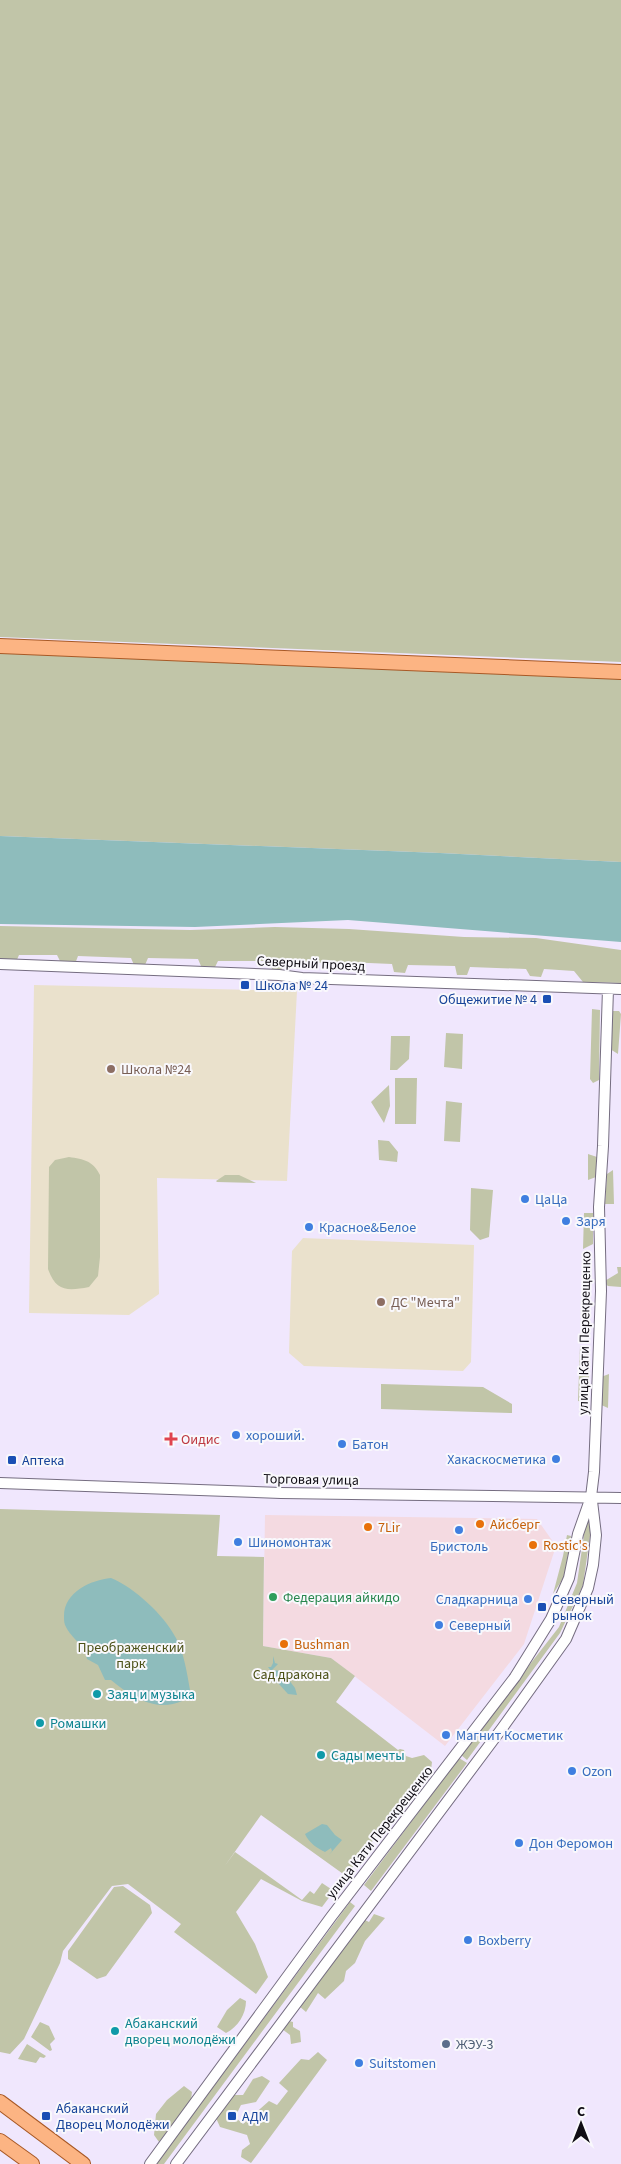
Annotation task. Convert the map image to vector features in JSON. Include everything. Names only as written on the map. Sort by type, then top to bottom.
[{"type":"main road","points":[[0,646],[621,672]]},
{"type":"main road","points":[[0,2102],[83,2164]]},
{"type":"main road","points":[[0,2140],[32,2164]]},
{"type":"street","name":"Северный проезд","points":[[0,964],[279,974],[302,978],[621,989]]},
{"type":"street","name":"улица Кати Перекрещенко","points":[[150,2164],[331,1917],[515,1677],[551,1620],[570,1578],[578,1534],[591,1497],[594,1472],[601,1291],[599,1207],[608,989]]},
{"type":"street","name":"Торговая улица","points":[[0,1483],[281,1493],[621,1498]]},
{"type":"street","name":"улица Кати Перекрещенко","points":[[176,2164],[493,1741],[566,1639],[588,1588],[593,1565],[596,1534],[591,1497]]},
{"type":"shaded area","points":[[0,836],[621,862],[621,942],[348,920],[195,927],[0,924]]},
{"type":"shaded area","points":[[34,985],[297,991],[287,1181],[157,1178],[159,1294],[129,1315],[29,1313]]},
{"type":"shaded area","name":"ДС \"Мечта\"","points":[[303,1238],[474,1245],[471,1362],[463,1371],[304,1366],[289,1353],[292,1251]]},
{"type":"shaded area","points":[[265,1515],[537,1519],[556,1546],[524,1644],[445,1746],[331,1658],[263,1646]]},
{"type":"shaded area","points":[[111,1578],[139,1595],[171,1629],[179,1644],[190,1690],[182,1701],[163,1705],[153,1704],[126,1692],[111,1680],[105,1680],[98,1665],[87,1659],[84,1650],[66,1627],[64,1623],[65,1608],[74,1594],[95,1581]]},
{"type":"shaded area","points":[[273,1656],[275,1663],[278,1664],[272,1670],[282,1671],[295,1688],[297,1695],[288,1694],[278,1683],[268,1680],[271,1671],[268,1667],[271,1667],[273,1663]]},
{"type":"shaded area","points":[[322,1824],[327,1825],[342,1840],[329,1855],[332,1851],[331,1848],[325,1852],[311,1843],[305,1834]]},
{"type":"green space","points":[[0,0],[621,0],[621,662],[0,637]]},
{"type":"green space","points":[[0,653],[621,679],[621,862],[0,836]]},
{"type":"green space","points":[[0,926],[190,930],[275,927],[349,929],[464,937],[536,938],[621,950],[621,983],[583,982],[574,971],[544,969],[541,977],[530,976],[526,969],[470,967],[467,975],[457,975],[455,966],[408,965],[405,973],[394,972],[392,964],[346,962],[342,970],[333,969],[330,963],[284,962],[282,970],[272,969],[269,961],[218,961],[215,967],[201,966],[198,959],[148,958],[145,965],[134,965],[131,958],[78,956],[75,964],[61,963],[57,955],[19,955],[16,962],[0,961]]},
{"type":"green space","points":[[592,1009],[600,1010],[599,1080],[593,1083],[590,1079]]},
{"type":"green space","points":[[612,1011],[619,1011],[621,1014],[618,1054],[610,1049]]},
{"type":"green space","points":[[446,1033],[463,1034],[462,1069],[444,1067]]},
{"type":"green space","points":[[391,1036],[410,1036],[409,1059],[397,1070],[390,1070]]},
{"type":"green space","points":[[395,1078],[417,1078],[416,1124],[395,1124]]},
{"type":"green space","points":[[389,1085],[390,1106],[384,1123],[371,1102]]},
{"type":"green space","points":[[446,1101],[462,1103],[460,1142],[444,1141]]},
{"type":"green space","points":[[378,1140],[389,1141],[398,1152],[397,1162],[379,1160]]},
{"type":"green space","points":[[588,1154],[597,1157],[596,1177],[588,1180]]},
{"type":"green space","points":[[69,1157],[88,1162],[100,1175],[100,1257],[98,1276],[89,1287],[75,1289],[59,1286],[51,1277],[48,1269],[49,1167],[55,1160]]},
{"type":"green space","points":[[613,1170],[614,1204],[605,1204],[607,1174]]},
{"type":"green space","points":[[225,1175],[239,1175],[256,1183],[216,1181]]},
{"type":"green space","points":[[471,1188],[493,1190],[489,1237],[480,1240],[470,1230]]},
{"type":"green space","points":[[584,1213],[593,1213],[593,1244],[583,1249]]},
{"type":"green space","points":[[617,1267],[621,1267],[621,1287],[608,1286],[603,1282],[618,1273]]},
{"type":"green space","points":[[580,1346],[589,1346],[589,1397],[584,1402],[578,1401]]},
{"type":"green space","points":[[609,1374],[608,1408],[599,1404],[601,1377]]},
{"type":"green space","points":[[381,1384],[483,1387],[512,1404],[512,1413],[381,1409]]},
{"type":"green space","name":"Преображенский парк","points":[[0,1509],[220,1515],[217,1556],[264,1557],[263,1646],[331,1658],[355,1676],[336,1702],[398,1750],[404,1750],[406,1756],[412,1758],[424,1755],[432,1762],[431,1770],[417,1783],[346,1876],[261,1815],[224,1867],[235,1852],[302,1900],[310,1891],[314,1894],[322,1883],[334,1891],[322,1907],[302,1901],[261,1879],[236,1912],[255,1944],[268,1977],[256,1994],[174,1932],[181,1924],[128,1884],[112,1886],[63,1951],[60,1963],[24,2039],[10,2054],[0,2052]]},
{"type":"green space","points":[[586,1521],[588,1521],[591,1529],[583,1585],[560,1633],[467,1760],[460,1754],[559,1627],[577,1583]]},
{"type":"green space","points":[[567,1535],[571,1536],[564,1577],[553,1594],[563,1556]]},
{"type":"green space","points":[[459,1758],[467,1763],[371,1891],[364,1885]]},
{"type":"green space","points":[[123,1886],[150,1905],[152,1913],[106,1976],[97,1979],[68,1959],[68,1951],[114,1887]]},
{"type":"green space","points":[[350,1902],[355,1906],[164,2164],[156,2164]]},
{"type":"green space","points":[[374,1914],[385,1918],[365,1941],[355,1963],[346,1971],[344,1981],[325,1999],[318,1993],[306,2012],[299,2006],[363,1919],[369,1922]]},
{"type":"green space","points":[[240,1998],[246,2001],[243,2015],[238,2024],[226,2033],[217,2027],[227,2010]]},
{"type":"green space","points":[[289,2021],[293,2022],[293,2027],[300,2031],[301,2042],[291,2044],[290,2035],[282,2029]]},
{"type":"green space","points":[[40,2022],[49,2026],[55,2039],[50,2044],[52,2050],[50,2051],[31,2037]]},
{"type":"green space","points":[[27,2044],[46,2056],[44,2058],[40,2057],[36,2063],[18,2059]]},
{"type":"green space","points":[[318,2052],[327,2060],[251,2163],[241,2157],[242,2150],[250,2144],[247,2135],[220,2127],[216,2118],[230,2095],[243,2095],[253,2079],[262,2076],[270,2081],[256,2102],[241,2105],[235,2117],[243,2124],[269,2101],[277,2105],[288,2091],[279,2083],[301,2059],[309,2060]]},
{"type":"green space","points":[[184,2086],[192,2092],[191,2100],[159,2142],[154,2135],[156,2114],[167,2100]]},
{"type":"place","name":"Школа № 24","points":[[245,985]]},
{"type":"place","name":"Общежитие № 4","points":[[547,999]]},
{"type":"place","name":"Школа №24","points":[[111,1069]]},
{"type":"place","name":"ЦаЦа","points":[[525,1199]]},
{"type":"place","name":"Заря","points":[[566,1221]]},
{"type":"place","name":"Красное&Белое","points":[[309,1227]]},
{"type":"place","name":"ДС \"Мечта\"","points":[[381,1302]]},
{"type":"place","name":"хороший.","points":[[236,1435]]},
{"type":"place","name":"Оидис","points":[[171,1439]]},
{"type":"place","name":"Батон","points":[[342,1444]]},
{"type":"place","name":"Хакаскосметика","points":[[556,1459]]},
{"type":"place","name":"Аптека","points":[[12,1460]]},
{"type":"place","name":"Айсберг","points":[[480,1524]]},
{"type":"place","name":"7Lir","points":[[368,1527]]},
{"type":"place","name":"Бристоль","points":[[459,1530]]},
{"type":"place","name":"Шиномонтаж","points":[[238,1542]]},
{"type":"place","name":"Rostic's","points":[[533,1545]]},
{"type":"place","name":"Федерация айкидо","points":[[273,1597]]},
{"type":"place","name":"Сладкарница","points":[[528,1599]]},
{"type":"place","name":"Северный рынок","points":[[542,1607]]},
{"type":"place","name":"Северный","points":[[439,1625]]},
{"type":"place","name":"Bushman","points":[[284,1644]]},
{"type":"place","name":"Заяц и музыка","points":[[97,1694]]},
{"type":"place","name":"Ромашки","points":[[40,1723]]},
{"type":"place","name":"Магнит Косметик","points":[[446,1735]]},
{"type":"place","name":"Сады мечты","points":[[321,1755]]},
{"type":"place","name":"Ozon","points":[[572,1771]]},
{"type":"place","name":"Дон Феромон","points":[[519,1843]]},
{"type":"place","name":"Boxberry","points":[[468,1940]]},
{"type":"place","name":"Абаканский дворец молодёжи","points":[[115,2031]]},
{"type":"place","name":"ЖЭУ-3","points":[[446,2044]]},
{"type":"place","name":"Suitstomen","points":[[359,2063]]},
{"type":"place","name":"Абаканский Дворец Молодёжи","points":[[46,2116]]},
{"type":"place","name":"АДМ","points":[[232,2116]]},
{"type":"park label","name":"Сад дракона","points":[[291,1674]]}]
